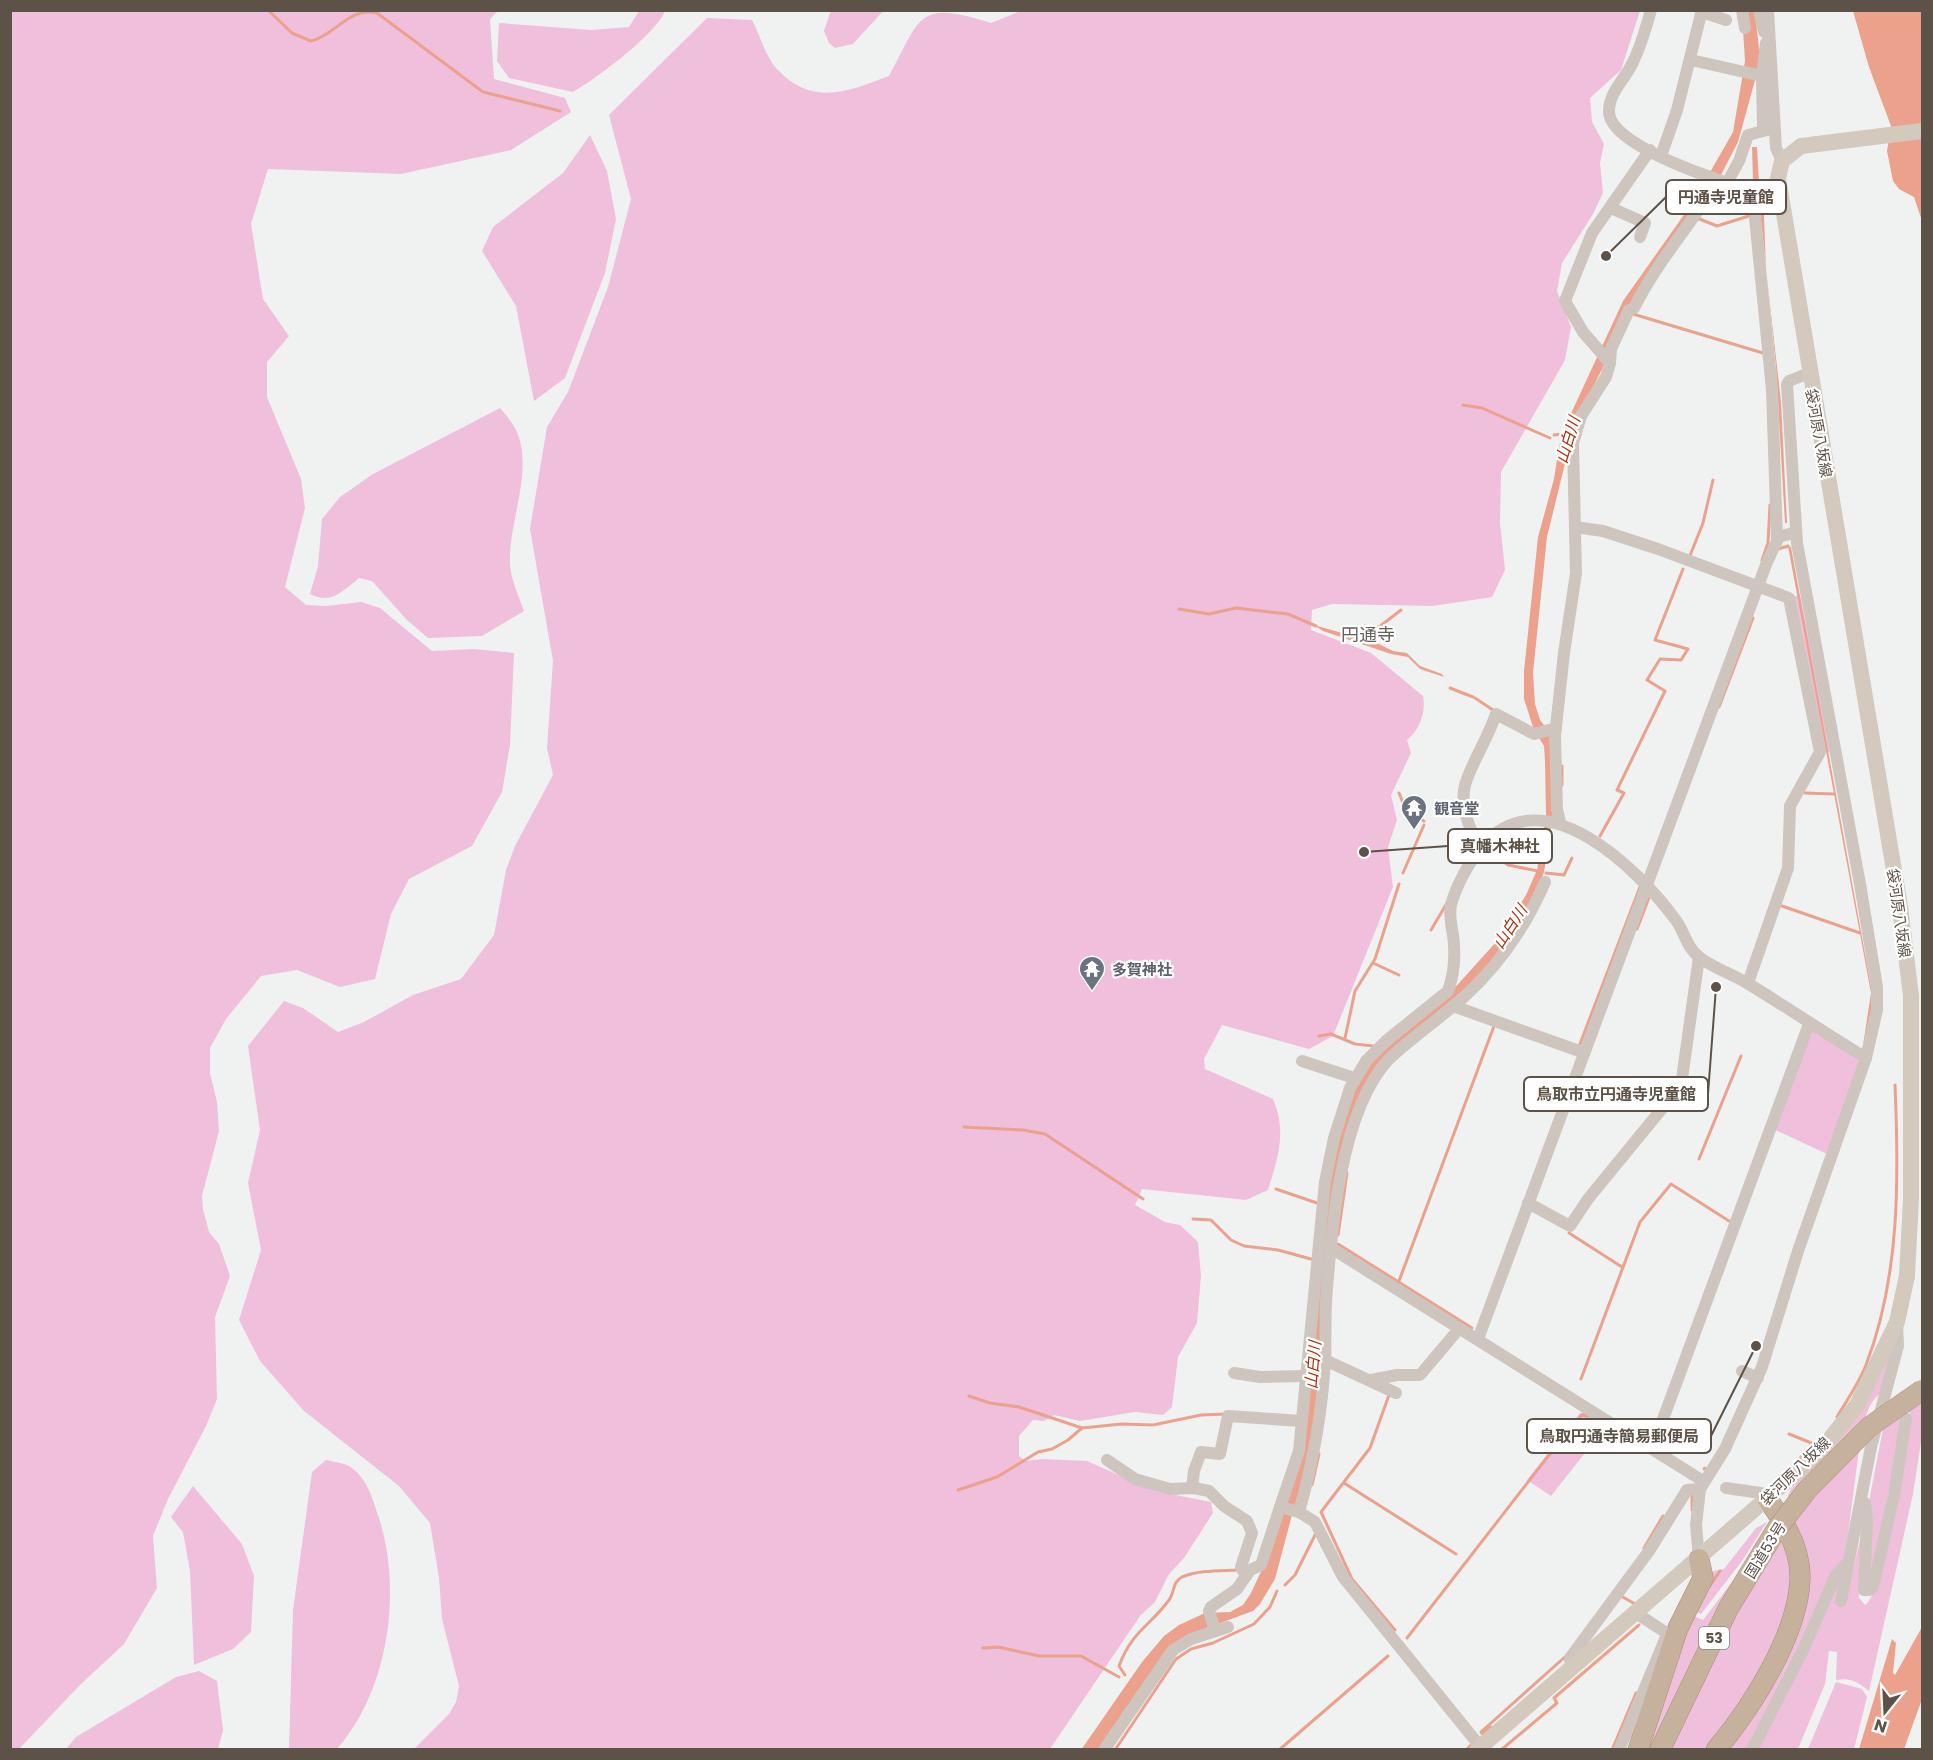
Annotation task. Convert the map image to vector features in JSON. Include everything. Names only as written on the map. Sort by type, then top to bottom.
[{"type":"highway","name":"国道53号","points":[[1660,1749],[1728,1609],[1776,1530],[1806,1490],[1869,1427],[1923,1390]]},
{"type":"highway","points":[[1716,1749],[1761,1684],[1784,1639],[1797,1605],[1800,1577],[1794,1546],[1786,1524],[1768,1500]]},
{"type":"highway","points":[[1638,1749],[1678,1628],[1703,1578],[1699,1559]]},
{"type":"main road","points":[[1784,159],[1801,146],[1923,131]]},
{"type":"main road","name":"袋河原八坂線","points":[[1480,1748],[1768,1500],[1818,1454],[1857,1405],[1897,1322],[1906,1276],[1911,1199],[1911,996],[1900,906],[1778,178],[1784,159]]},
{"type":"street","points":[[1651,10],[1633,63],[1613,94],[1609,112],[1614,127],[1656,153],[1718,180],[1782,198]]},
{"type":"street","points":[[1608,361],[1597,350],[1565,301],[1592,233],[1656,153],[1691,60],[1705,12],[1726,20]]},
{"type":"street","points":[[1744,19],[1763,13],[1771,34],[1769,129]]},
{"type":"street","points":[[1771,34],[1767,39],[1759,76],[1769,129],[1776,148],[1784,159]]},
{"type":"street","points":[[1691,60],[1759,76]]},
{"type":"street","points":[[1558,822],[1556,728],[1576,573],[1575,431],[1581,416],[1606,377],[1611,349],[1629,310],[1634,308],[1654,272],[1678,242],[1718,180],[1739,161],[1748,135],[1769,129]]},
{"type":"street","points":[[1611,208],[1645,223],[1640,237]]},
{"type":"street","points":[[1755,218],[1772,390],[1777,540]]},
{"type":"street","points":[[1699,1559],[1696,1525],[1702,1485],[1725,1449],[1758,1378],[1798,1251],[1866,1058],[1877,1010],[1877,987],[1796,532],[1787,384],[1809,373]]},
{"type":"street","points":[[1575,527],[1603,531],[1658,549],[1789,598],[1820,752],[1790,806],[1788,868],[1748,983]]},
{"type":"street","points":[[1478,1339],[1582,1052],[1757,586],[1777,540],[1782,535],[1796,532]]},
{"type":"street","points":[[1482,848],[1471,832],[1467,816],[1465,784],[1490,732],[1496,714],[1534,734],[1556,728]]},
{"type":"street","points":[[1215,1631],[1209,1611],[1211,1607],[1238,1589],[1250,1570],[1261,1565],[1299,1451],[1310,1361],[1308,1337],[1325,1182],[1334,1138],[1354,1078],[1386,1041],[1448,991],[1455,946],[1451,906],[1482,848],[1508,826],[1543,820],[1558,822],[1616,856],[1647,884],[1677,921],[1689,947],[1699,957],[1748,983],[1809,1024],[1866,1058]]},
{"type":"street","points":[[1299,1512],[1314,1455],[1325,1360],[1326,1302],[1331,1248],[1348,1144],[1363,1095],[1378,1071],[1389,1059],[1454,1006],[1480,981],[1508,948],[1537,901],[1545,882]]},
{"type":"street","points":[[1528,1203],[1570,1226],[1588,1199],[1669,1100],[1684,1070],[1699,957]]},
{"type":"street","points":[[1454,1006],[1582,1052]]},
{"type":"street","points":[[1653,1449],[1809,1024]]},
{"type":"street","points":[[1302,1061],[1354,1078]]},
{"type":"street","points":[[1331,1248],[1458,1330],[1478,1339],[1653,1449],[1702,1485]]},
{"type":"street","points":[[1842,1601],[1871,1447],[1898,1346],[1897,1322]]},
{"type":"street","points":[[1371,1380],[1397,1375],[1420,1375],[1458,1330]]},
{"type":"street","points":[[1310,1361],[1325,1360],[1396,1393]]},
{"type":"street","points":[[1742,1371],[1758,1378]]},
{"type":"street","points":[[1234,1373],[1260,1377],[1307,1376]]},
{"type":"street","points":[[1192,1488],[1194,1471],[1201,1452],[1220,1454],[1228,1416],[1301,1421]]},
{"type":"street","points":[[1863,1493],[1867,1520],[1864,1590],[1869,1590],[1873,1587],[1894,1495],[1906,1419]]},
{"type":"street","points":[[1107,1460],[1135,1479],[1170,1489],[1192,1488],[1209,1491],[1251,1527],[1252,1533],[1241,1567],[1246,1576]]},
{"type":"street","points":[[1571,1669],[1570,1658],[1649,1551],[1687,1491],[1702,1485]]},
{"type":"street","points":[[1726,1488],[1761,1493],[1768,1500]]},
{"type":"street","points":[[1280,1507],[1299,1512],[1315,1522],[1343,1577],[1480,1748]]},
{"type":"street","points":[[1752,1749],[1804,1648],[1831,1585],[1850,1559]]},
{"type":"street","points":[[1619,1749],[1666,1637],[1665,1632],[1636,1613]]},
{"type":"street","points":[[1104,1749],[1166,1658],[1191,1639],[1228,1627]]},
{"type":"shaded area","points":[[11,10],[498,11],[490,19],[494,79],[565,98],[571,112],[511,150],[401,174],[268,169],[251,224],[263,299],[289,336],[267,362],[267,397],[301,479],[305,508],[285,587],[306,605],[326,606],[361,602],[380,608],[432,651],[474,649],[514,653],[510,745],[502,792],[472,846],[409,879],[391,914],[375,979],[340,987],[297,970],[261,976],[226,1019],[210,1048],[210,1073],[217,1102],[219,1131],[202,1196],[203,1209],[209,1232],[219,1244],[230,1276],[215,1317],[217,1399],[206,1426],[168,1499],[153,1536],[157,1588],[124,1644],[80,1685],[18,1750],[10,1749]]},
{"type":"shaded area","points":[[831,10],[883,11],[853,44],[835,48],[829,43],[824,31]]},
{"type":"shaded area","points":[[1023,10],[1640,11],[1621,70],[1590,98],[1592,122],[1604,144],[1600,163],[1603,193],[1593,214],[1562,263],[1557,291],[1571,327],[1565,360],[1501,472],[1500,523],[1505,570],[1492,597],[1433,606],[1332,604],[1312,610],[1311,630],[1371,653],[1423,696],[1424,708],[1419,726],[1407,740],[1411,753],[1391,795],[1397,820],[1388,847],[1393,887],[1333,1036],[1309,1049],[1222,1025],[1204,1059],[1205,1069],[1273,1099],[1280,1122],[1280,1133],[1278,1156],[1268,1190],[1246,1200],[1142,1189],[1135,1205],[1165,1222],[1180,1225],[1198,1242],[1201,1276],[1197,1323],[1178,1357],[1172,1407],[1163,1415],[1135,1412],[1080,1421],[1054,1415],[1044,1421],[1033,1420],[1019,1436],[1019,1456],[1026,1461],[1042,1459],[1087,1461],[1155,1491],[1211,1502],[1213,1513],[1184,1558],[1169,1574],[1155,1602],[1140,1616],[1050,1749],[414,1749],[449,1714],[456,1702],[459,1686],[442,1619],[439,1578],[430,1523],[399,1486],[304,1411],[260,1361],[239,1320],[261,1250],[248,1183],[260,1130],[248,1046],[284,1001],[303,1008],[338,1032],[364,1022],[413,995],[461,979],[494,935],[506,870],[515,846],[553,775],[547,748],[553,661],[530,529],[547,427],[568,392],[608,287],[631,199],[609,115],[707,18],[752,20],[767,53],[778,70],[804,89],[832,92],[860,87],[889,76],[916,26],[925,18],[948,13],[991,23]]},
{"type":"shaded area","points":[[639,11],[665,11],[650,32],[638,43],[610,67],[573,92],[509,78],[497,61],[499,23],[591,30],[629,27]]},
{"type":"shaded area","points":[[590,135],[607,171],[616,219],[605,273],[565,378],[534,401],[516,306],[482,251],[493,227],[563,173]]},
{"type":"shaded area","points":[[500,408],[516,430],[523,460],[510,565],[514,585],[524,611],[482,636],[428,638],[407,620],[372,581],[359,578],[342,592],[331,597],[317,597],[310,594],[318,566],[322,519],[340,497],[373,474]]},
{"type":"shaded area","points":[[1800,595],[1832,751],[1822,753],[1791,597]]},
{"type":"shaded area","points":[[1810,1029],[1861,1062],[1827,1154],[1773,1129]]},
{"type":"shaded area","points":[[1891,1345],[1885,1391],[1874,1400],[1864,1422],[1787,1498],[1791,1489],[1808,1472]]},
{"type":"shaded area","points":[[1922,1401],[1922,1435],[1913,1494],[1869,1691],[1854,1681],[1836,1680],[1837,1652],[1829,1651],[1825,1684],[1798,1749],[1758,1750],[1837,1580],[1845,1604],[1864,1523],[1859,1598],[1865,1605],[1872,1594],[1880,1574],[1886,1546],[1910,1409]]},
{"type":"shaded area","points":[[1585,1412],[1607,1425],[1551,1496],[1527,1480],[1580,1413]]},
{"type":"shaded area","points":[[1902,1414],[1877,1560],[1866,1580],[1870,1496],[1883,1429]]},
{"type":"shaded area","points":[[1859,1450],[1845,1557],[1748,1749],[1722,1750],[1798,1619],[1792,1523],[1810,1500]]},
{"type":"shaded area","points":[[326,1460],[352,1468],[366,1484],[374,1502],[386,1544],[389,1574],[390,1606],[386,1638],[369,1698],[355,1725],[337,1749],[289,1749],[293,1610],[312,1472]]},
{"type":"shaded area","points":[[193,1486],[242,1544],[254,1576],[251,1632],[233,1649],[194,1665],[190,1571],[183,1532],[171,1517]]},
{"type":"shaded area","points":[[1767,1522],[1742,1561],[1701,1614],[1691,1610],[1713,1571],[1724,1569],[1756,1528]]},
{"type":"shaded area","points":[[1783,1534],[1794,1587],[1767,1663],[1710,1749],[1668,1750],[1703,1671]]},
{"type":"shaded area","points":[[1749,1560],[1718,1608],[1650,1749],[1641,1750],[1689,1614],[1703,1620]]},
{"type":"shaded area","points":[[199,1671],[217,1681],[223,1730],[218,1749],[66,1749],[76,1737],[176,1677]]},
{"type":"shaded area","points":[[1836,1682],[1862,1689],[1867,1697],[1854,1749],[1808,1749]]},
{"type":"water","name":"山白川","points":[[1746,11],[1755,11],[1759,49],[1763,51],[1738,142],[1722,173],[1676,242],[1604,365],[1579,415],[1547,537],[1533,673],[1535,704],[1540,720],[1551,734],[1554,810],[1544,872],[1537,891],[1505,945],[1474,981],[1409,1036],[1353,1110],[1307,1472],[1292,1515],[1275,1579],[1260,1604],[1253,1611],[1188,1635],[1166,1650],[1098,1749],[1081,1750],[1142,1662],[1164,1636],[1179,1625],[1205,1613],[1230,1612],[1243,1605],[1251,1593],[1265,1563],[1295,1474],[1329,1180],[1350,1098],[1371,1061],[1441,1003],[1497,941],[1526,895],[1537,870],[1546,815],[1545,761],[1544,746],[1534,730],[1524,699],[1524,671],[1538,537],[1554,479],[1559,446],[1568,420],[1623,301],[1693,202],[1733,132],[1745,61],[1743,30]]},
{"type":"water","points":[[1853,11],[1922,11],[1922,221],[1914,197],[1899,189],[1893,181],[1887,151],[1891,126],[1869,67]]},
{"type":"water","points":[[1752,147],[1757,147],[1759,183],[1763,190],[1766,268],[1758,190],[1753,181]]},
{"type":"water","points":[[1766,272],[1781,402],[1787,523],[1785,523],[1776,367]]},
{"type":"water","points":[[1788,546],[1791,547],[1872,992],[1872,1007],[1862,1052],[1871,993]]},
{"type":"water","points":[[1314,625],[1377,643],[1393,651],[1407,653],[1420,666],[1442,674],[1444,677],[1420,669],[1408,657],[1391,654],[1323,631]]},
{"type":"water","points":[[1922,1627],[1922,1699],[1904,1749],[1859,1749],[1892,1639],[1896,1643],[1893,1673],[1895,1675]]},
{"type":"waterway","points":[[268,10],[292,33],[311,41],[320,38],[350,17],[367,12],[377,13],[483,92],[560,111]]},
{"type":"waterway","points":[[1697,218],[1717,226],[1752,215]]},
{"type":"waterway","points":[[1633,314],[1763,353]]},
{"type":"waterway","points":[[1463,405],[1482,408],[1550,438]]},
{"type":"waterway","name":"山白川","points":[[1554,435],[1563,434]]},
{"type":"waterway","points":[[1689,558],[1703,523],[1713,480]]},
{"type":"waterway","points":[[1762,560],[1768,543],[1770,505]]},
{"type":"waterway","points":[[1778,549],[1788,546]]},
{"type":"waterway","points":[[1600,836],[1624,793],[1617,790],[1665,691],[1647,680],[1660,659],[1681,660],[1688,649],[1655,640],[1683,569]]},
{"type":"waterway","points":[[1179,609],[1209,614],[1236,608],[1288,614],[1316,626]]},
{"type":"waterway","points":[[1342,635],[1359,627],[1379,627],[1401,610]]},
{"type":"waterway","points":[[1719,707],[1753,618]]},
{"type":"waterway","points":[[1362,638],[1365,626]]},
{"type":"waterway","points":[[1450,688],[1473,697]]},
{"type":"waterway","points":[[1475,698],[1493,710]]},
{"type":"waterway","points":[[1562,766],[1562,785]]},
{"type":"waterway","points":[[1399,793],[1406,810],[1424,821]]},
{"type":"waterway","points":[[1805,793],[1834,794]]},
{"type":"waterway","points":[[1403,873],[1424,825]]},
{"type":"waterway","points":[[1486,849],[1508,865],[1538,871]]},
{"type":"waterway","points":[[1546,873],[1564,875],[1572,858]]},
{"type":"waterway","points":[[1345,1038],[1355,991],[1375,959],[1399,884]]},
{"type":"waterway","points":[[1580,1044],[1640,887]]},
{"type":"waterway","points":[[1637,929],[1650,895]]},
{"type":"waterway","points":[[1431,930],[1447,903]]},
{"type":"waterway","points":[[1782,906],[1860,933]]},
{"type":"waterway","points":[[1373,963],[1399,975]]},
{"type":"waterway","points":[[1399,1281],[1494,1026]]},
{"type":"waterway","points":[[1319,1036],[1331,1034],[1355,1044],[1373,1046]]},
{"type":"waterway","points":[[1699,1159],[1741,1056]]},
{"type":"waterway","points":[[1837,1417],[1866,1365],[1885,1297],[1895,1227],[1897,1191],[1895,1085]]},
{"type":"waterway","points":[[964,1127],[1023,1130],[1045,1134],[1143,1199]]},
{"type":"waterway","points":[[1338,1235],[1347,1173]]},
{"type":"waterway","points":[[1581,1379],[1640,1222],[1671,1184],[1729,1221]]},
{"type":"waterway","points":[[1276,1189],[1317,1203]]},
{"type":"waterway","points":[[1193,1219],[1211,1220],[1231,1240],[1244,1246],[1278,1250],[1311,1259]]},
{"type":"waterway","points":[[1569,1233],[1622,1267]]},
{"type":"waterway","points":[[1338,1244],[1472,1328]]},
{"type":"waterway","points":[[1389,1395],[1370,1448],[1321,1512],[1352,1579],[1395,1630]]},
{"type":"waterway","points":[[969,1396],[990,1403],[1019,1407],[1082,1428],[1122,1424],[1153,1425],[1201,1415],[1226,1414]]},
{"type":"waterway","points":[[1562,1438],[1582,1415],[1588,1416]]},
{"type":"waterway","points":[[958,1490],[997,1477],[1038,1452],[1052,1449],[1068,1440],[1082,1428]]},
{"type":"waterway","points":[[1789,1434],[1814,1444],[1793,1465]]},
{"type":"waterway","points":[[1407,1638],[1556,1446]]},
{"type":"waterway","points":[[1312,1485],[1319,1454]]},
{"type":"waterway","points":[[1344,1483],[1456,1554]]},
{"type":"waterway","points":[[1692,1494],[1692,1510]]},
{"type":"waterway","points":[[1644,1548],[1663,1516]]},
{"type":"waterway","points":[[1285,1585],[1295,1575],[1316,1533]]},
{"type":"waterway","points":[[1125,1675],[1119,1666],[1124,1654],[1169,1600],[1179,1579],[1202,1572],[1238,1570]]},
{"type":"waterway","points":[[1709,1587],[1720,1571]]},
{"type":"waterway","points":[[1115,1750],[1176,1659],[1191,1649],[1213,1643],[1254,1624],[1270,1607],[1277,1591]]},
{"type":"waterway","points":[[1621,1596],[1635,1604]]},
{"type":"waterway","points":[[1501,1750],[1557,1703],[1554,1698],[1639,1625]]},
{"type":"waterway","points":[[983,1648],[998,1647],[1039,1656],[1081,1656],[1119,1677]]},
{"type":"waterway","points":[[1279,1750],[1388,1656]]},
{"type":"waterway","points":[[1481,1732],[1566,1656]]},
{"type":"waterway","points":[[1612,1750],[1636,1693]]},
{"type":"waterway","points":[[1482,1734],[1491,1727]]},
{"type":"waterway","points":[[1466,1750],[1471,1745]]},
{"type":"place","name":"円通寺児童館","points":[[1606,256]]},
{"type":"place","name":"観音堂","points":[[1414,831]]},
{"type":"place","name":"真幡木神社","points":[[1364,852]]},
{"type":"place","name":"鳥取市立円通寺児童館","points":[[1716,987]]},
{"type":"place","name":"多賀神社","points":[[1092,992]]},
{"type":"place","name":"鳥取円通寺簡易郵便局","points":[[1756,1346]]},
{"type":"district","name":"円通寺","points":[[1368,634]]}]
